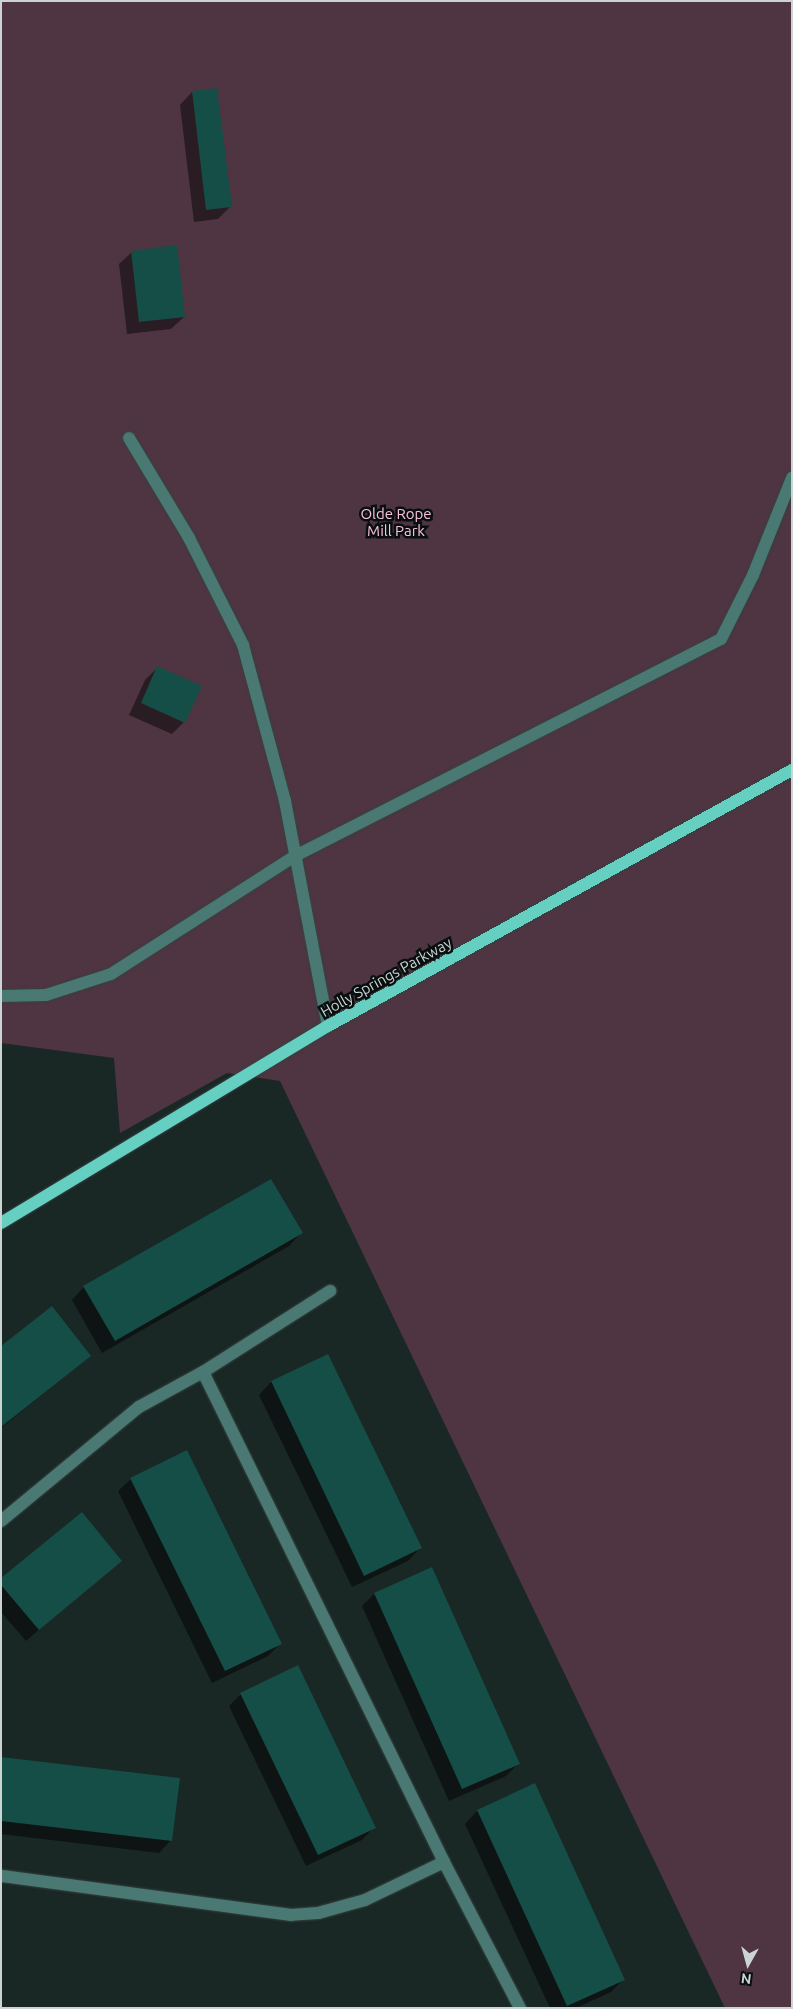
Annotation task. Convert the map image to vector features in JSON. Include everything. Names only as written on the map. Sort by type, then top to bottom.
[{"type":"main road","name":"Holly Springs Parkway","points":[[1,1223],[328,1026],[792,770]]},
{"type":"lane","points":[[129,438],[189,538],[243,646],[295,856],[328,1026]]},
{"type":"lane","points":[[1,996],[46,995],[111,974],[295,856],[721,639],[753,575],[792,478]]},
{"type":"lane","points":[[1,1521],[139,1407],[203,1372],[330,1291]]},
{"type":"lane","points":[[203,1372],[444,1862],[520,2008]]},
{"type":"lane","points":[[1,1876],[291,1915],[318,1913],[365,1900],[444,1862]]},
{"type":"green space","name":"Olde Rope Mill Park","points":[[1,1],[792,1],[792,2008],[725,2008],[280,1081],[227,1073],[120,1133],[114,1058],[1,1043]]},
{"type":"building","points":[[217,88],[232,207],[206,210],[192,91]]},
{"type":"building","points":[[177,245],[185,317],[139,322],[131,251]]},
{"type":"building","points":[[157,666],[202,686],[185,723],[141,703]]},
{"type":"building","points":[[271,1179],[303,1233],[115,1341],[83,1286]]},
{"type":"building","points":[[52,1306],[91,1356],[1,1427],[1,1346]]},
{"type":"building","points":[[328,1354],[422,1548],[364,1576],[271,1381]]},
{"type":"building","points":[[187,1450],[282,1644],[225,1671],[130,1478]]},
{"type":"building","points":[[82,1512],[122,1561],[39,1630],[1,1585],[1,1578]]},
{"type":"building","points":[[432,1567],[520,1764],[462,1789],[374,1593]]},
{"type":"building","points":[[298,1665],[376,1828],[318,1855],[240,1693]]},
{"type":"building","points":[[1,1757],[180,1778],[172,1841],[1,1821]]},
{"type":"building","points":[[535,1783],[625,1980],[567,2006],[477,1810]]}]
